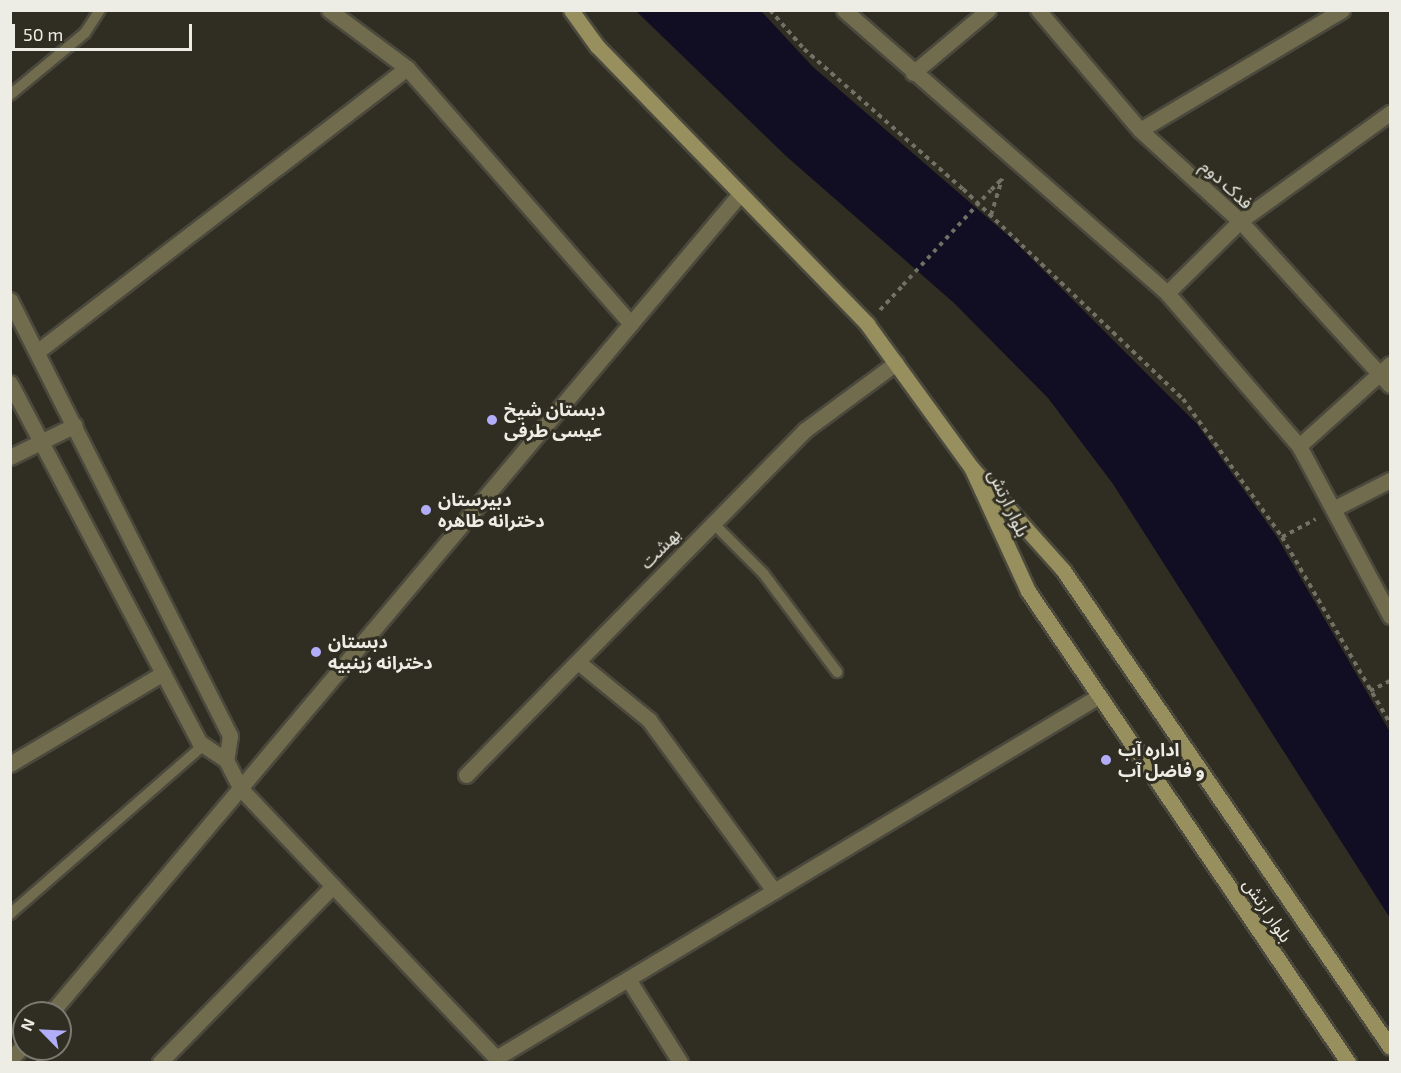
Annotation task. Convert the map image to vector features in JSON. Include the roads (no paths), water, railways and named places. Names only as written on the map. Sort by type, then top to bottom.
[{"type":"main road","points":[[571,10],[597,46],[867,324],[971,467]]},
{"type":"main road","name":"بلوار ارتش","points":[[971,467],[1028,591],[1348,1062]]},
{"type":"main road","name":"بلوار ارتش","points":[[971,467],[1063,570],[1390,1047]]},
{"type":"street","points":[[329,10],[407,68],[631,324]]},
{"type":"street","points":[[844,10],[1167,293],[1299,446],[1390,616]]},
{"type":"street","points":[[914,73],[988,10]]},
{"type":"street","name":"فدک دوم","points":[[1038,10],[1140,130],[1240,221],[1385,368],[1390,385]]},
{"type":"street","points":[[1140,130],[1342,10]]},
{"type":"street","points":[[38,351],[407,68]]},
{"type":"street","points":[[1167,293],[1240,221],[1390,113]]},
{"type":"street","points":[[61,1001],[740,194]]},
{"type":"street","points":[[10,300],[38,351],[230,736],[226,760]]},
{"type":"street","name":"بهشت","points":[[466,775],[712,522],[805,430],[896,363]]},
{"type":"street","points":[[1299,446],[1385,368]]},
{"type":"street","points":[[10,383],[162,673],[204,745],[226,760],[241,789],[492,1060],[1099,696]]},
{"type":"street","points":[[10,457],[75,425]]},
{"type":"street","points":[[1333,509],[1390,480]]},
{"type":"street","points":[[578,662],[649,720],[774,891]]},
{"type":"street","points":[[10,764],[162,673]]},
{"type":"street","points":[[160,1062],[333,886]]},
{"type":"street","points":[[628,979],[680,1062]]},
{"type":"lane","points":[[10,95],[85,33],[100,10]]},
{"type":"lane","points":[[712,522],[763,573],[837,672]]},
{"type":"lane","points":[[10,915],[204,745]]},
{"type":"place","name":"دبستان شیخ عیسی طرفی","points":[[492,420]]},
{"type":"place","name":"دبیرستان دخترانه طاهره","points":[[426,510]]},
{"type":"place","name":"دبستان دخترانه زینبیه","points":[[316,652]]},
{"type":"place","name":"اداره آب و فاضل آب","points":[[1106,760]]}]
